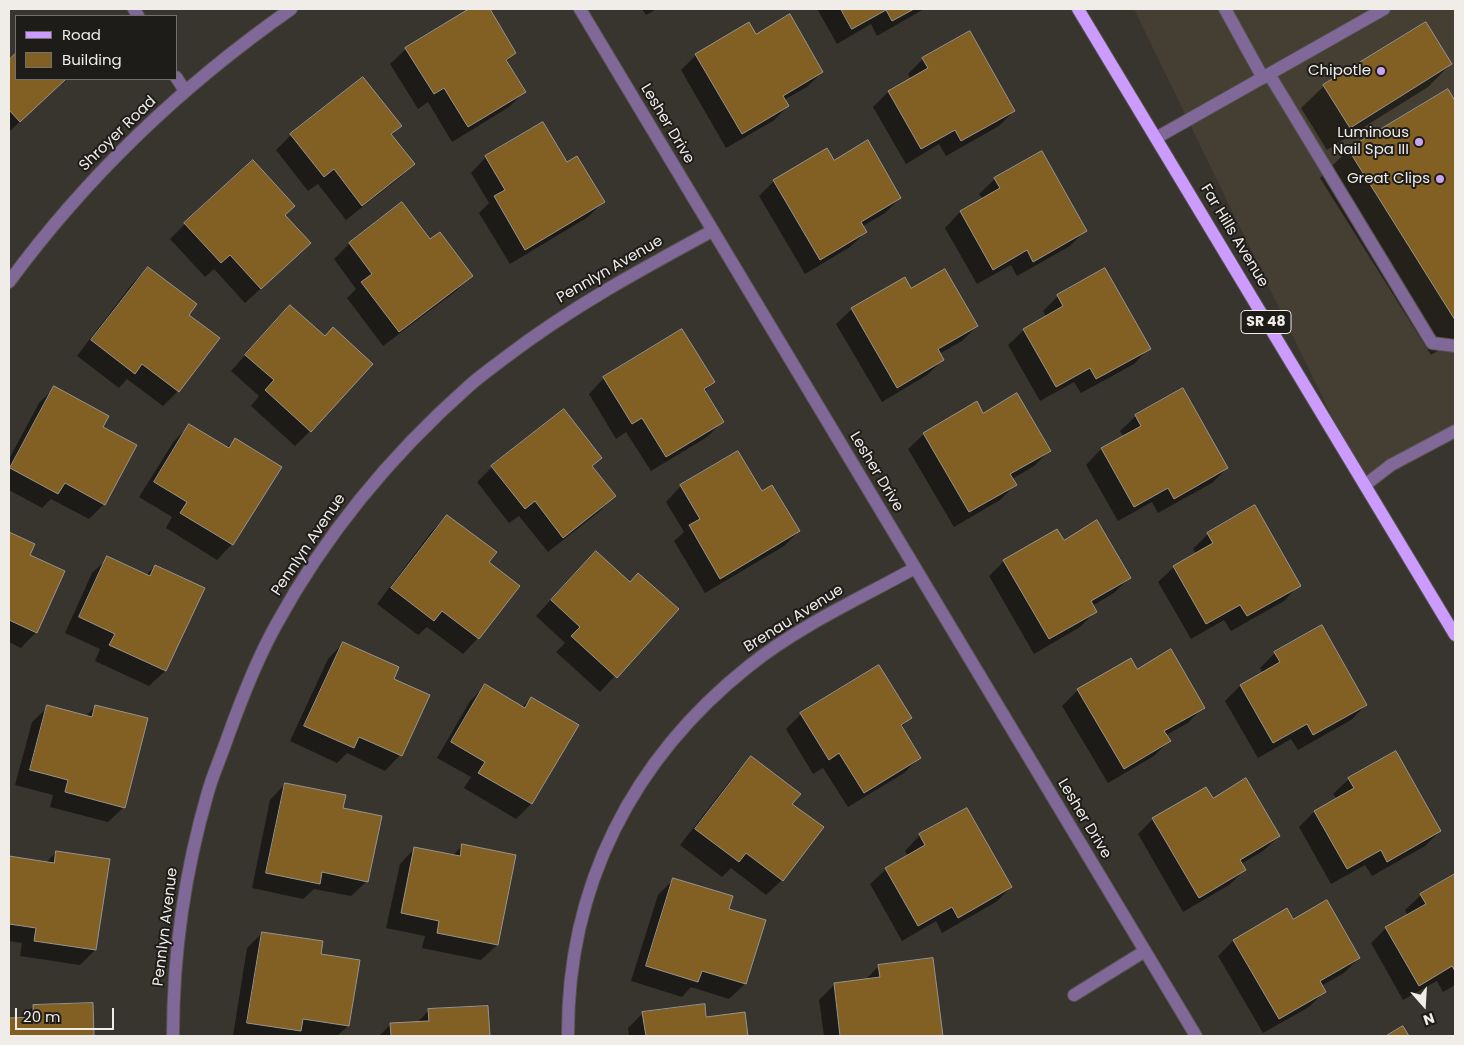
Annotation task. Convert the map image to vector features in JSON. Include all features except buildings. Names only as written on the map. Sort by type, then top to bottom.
[{"type":"main road","name":"Far Hills Avenue","points":[[1078,9],[1455,635]]},
{"type":"street","name":"Shroyer Road","points":[[9,282],[34,248],[102,170],[186,91],[247,40],[291,9]]},
{"type":"street","name":"Lesher Drive","points":[[580,9],[1196,1036]]},
{"type":"street","points":[[1225,9],[1432,343],[1455,346]]},
{"type":"street","points":[[1156,138],[1384,9]]},
{"type":"street","points":[[178,80],[186,91]]},
{"type":"street","name":"Pennlyn Avenue","points":[[174,1036],[176,954],[187,875],[208,791],[241,700],[275,626],[312,564],[358,501],[417,434],[470,384],[540,330],[620,280],[712,231]]},
{"type":"street","points":[[1364,485],[1391,465],[1455,431]]},
{"type":"street","name":"Brenau Avenue","points":[[568,1036],[571,975],[580,920],[601,857],[628,801],[661,753],[700,709],[749,666],[803,629],[915,568]]},
{"type":"street","points":[[1074,995],[1145,951]]},
{"type":"shaded area","points":[[1134,9],[1455,9],[1455,431],[1365,485]]},
{"type":"place","name":"Chipotle","points":[[1381,71]]},
{"type":"place","name":"Luminous Nail Spa III","points":[[1419,142]]},
{"type":"place","name":"Great Clips","points":[[1440,179]]}]
